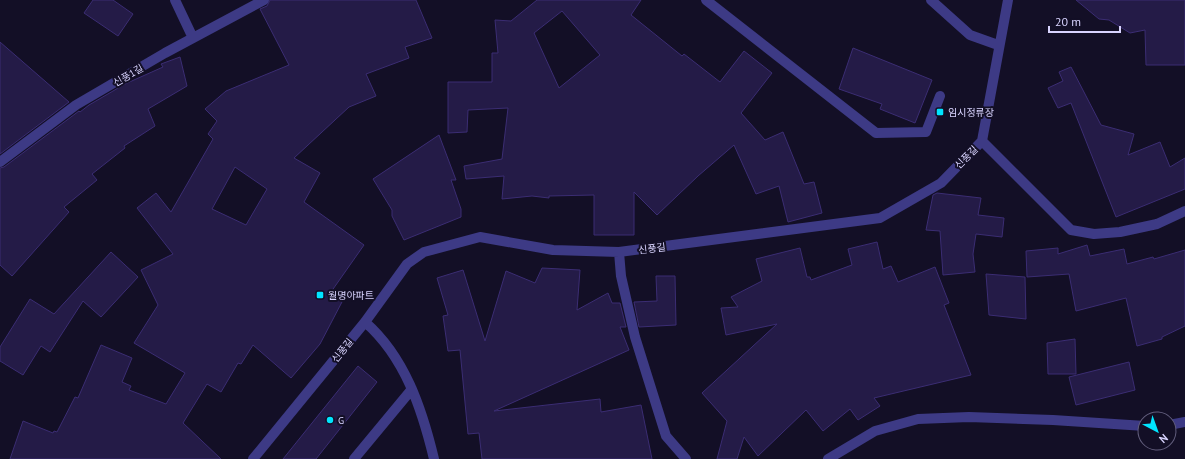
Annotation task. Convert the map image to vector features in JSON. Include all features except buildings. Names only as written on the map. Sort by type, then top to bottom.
[{"type":"lane","points":[[175,0],[193,38]]},
{"type":"lane","name":"신풍1길","points":[[0,162],[76,105],[193,38],[264,0]]},
{"type":"lane","points":[[706,0],[876,133],[926,132],[940,96]]},
{"type":"lane","points":[[931,0],[970,35],[998,45]]},
{"type":"lane","name":"신풍길","points":[[252,459],[365,322],[407,264],[424,252],[480,237],[553,250],[619,252],[880,218],[940,183],[982,141],[998,45],[1008,0]]},
{"type":"lane","points":[[982,141],[1071,230],[1094,234],[1120,232],[1157,224],[1185,211]]},
{"type":"lane","points":[[619,252],[621,276],[635,337],[666,436],[686,459]]},
{"type":"lane","points":[[365,322],[378,334],[392,352],[405,373],[424,423],[434,459]]},
{"type":"lane","points":[[354,459],[412,389]]},
{"type":"lane","points":[[828,459],[875,431],[918,419],[969,417],[1053,420],[1137,425]]},
{"type":"place","name":"임시정류장","points":[[940,112]]},
{"type":"place","name":"월명아파트","points":[[320,295]]},
{"type":"place","name":"G","points":[[330,420]]}]
